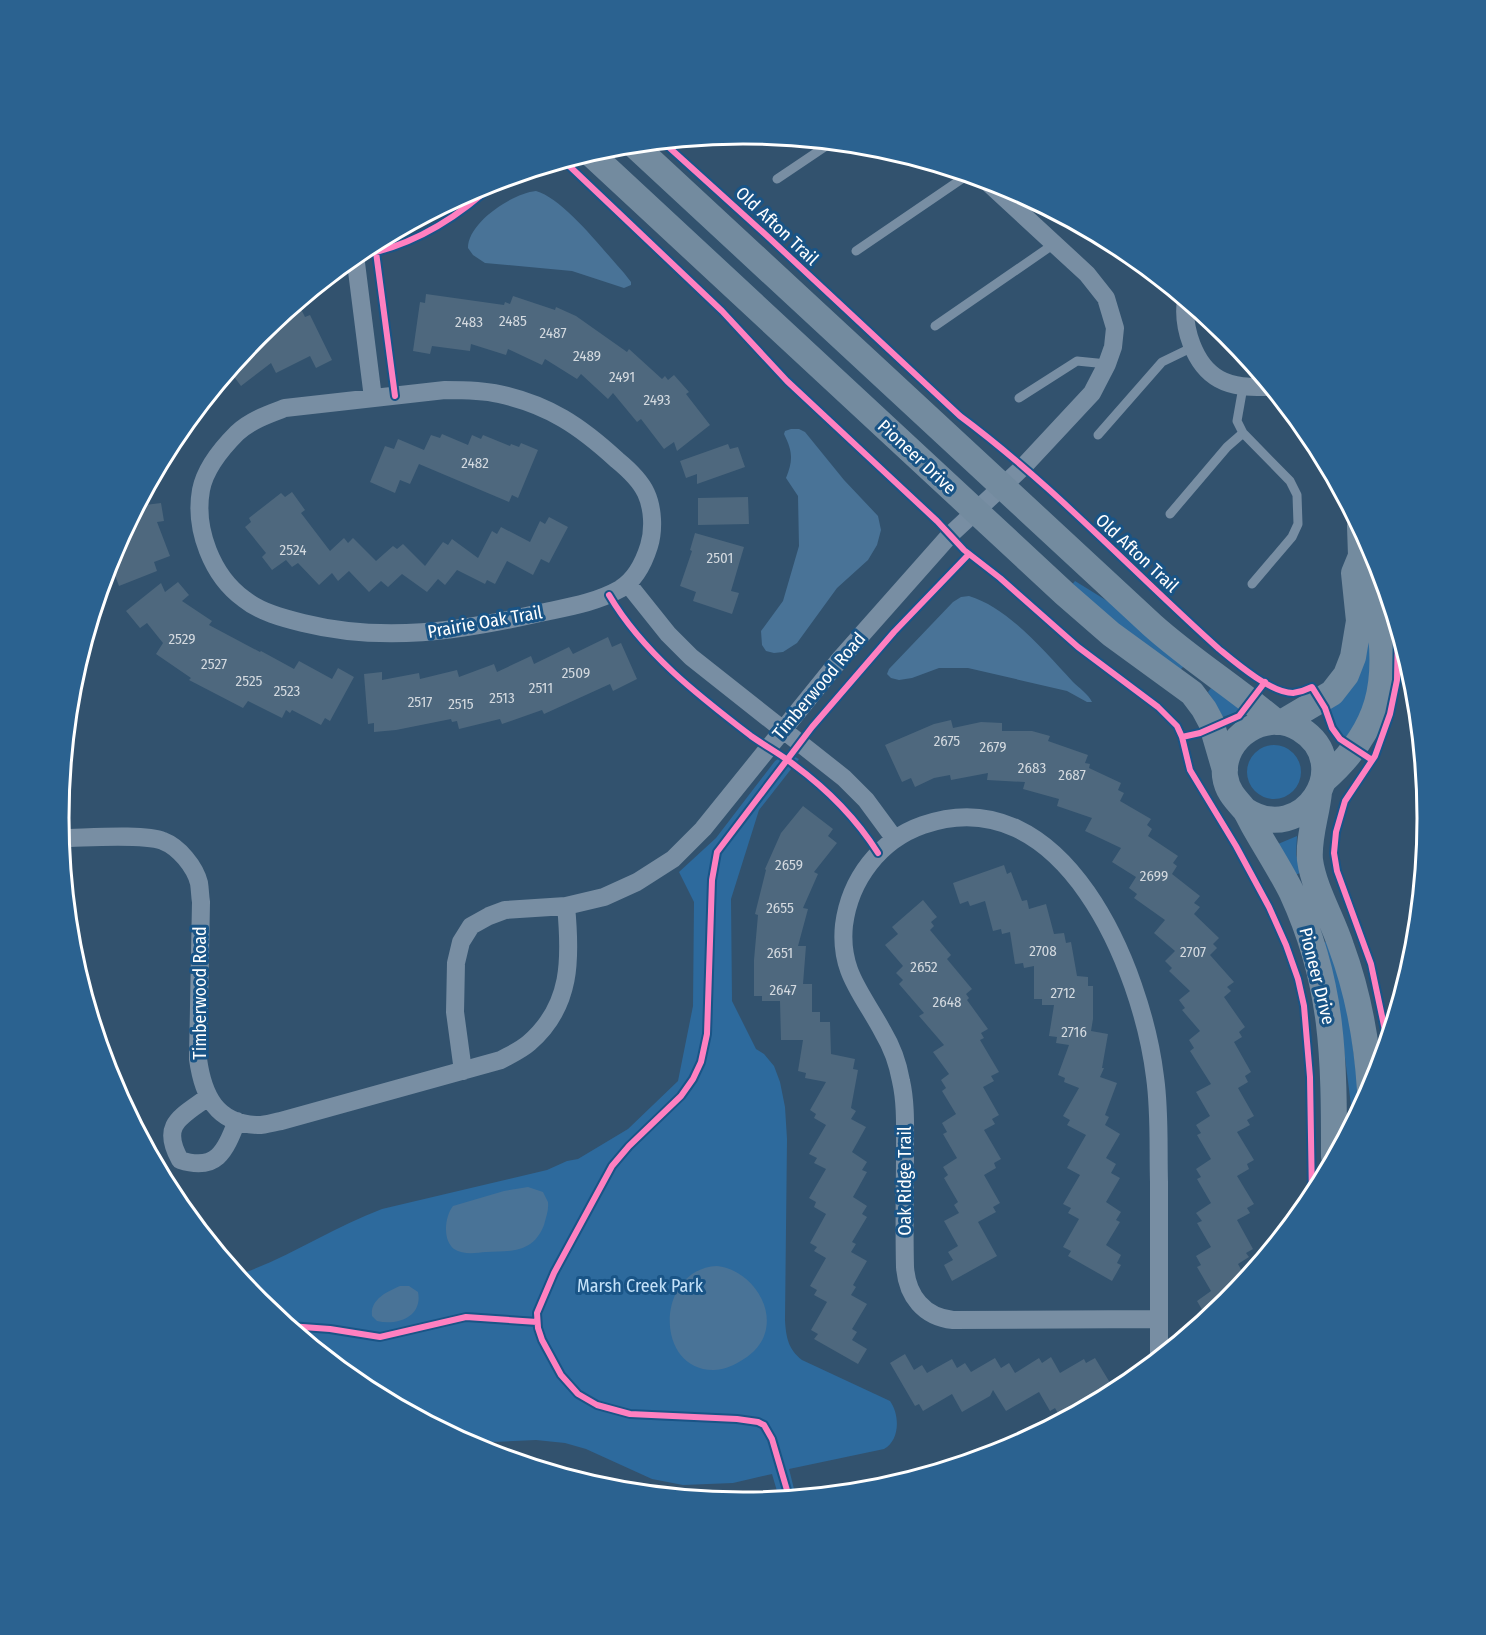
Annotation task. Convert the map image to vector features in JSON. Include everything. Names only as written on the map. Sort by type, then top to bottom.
[{"type":"street","name":"Pioneer Drive","points":[[641,151],[1171,642],[1280,722]]},
{"type":"street","name":"Pioneer Drive","points":[[597,159],[1100,624],[1190,691],[1208,716],[1225,770]]},
{"type":"street","name":"Timberwood Road","points":[[463,1071],[455,1012],[456,963],[461,942],[471,926],[506,910],[566,906],[612,893],[637,882],[673,859],[703,830],[782,730],[882,611],[950,535],[1022,468],[1092,393],[1113,347],[1115,328],[1106,298],[1087,274],[1001,195]]},
{"type":"street","points":[[356,266],[373,398]]},
{"type":"street","points":[[1185,309],[1187,330],[1193,347],[1205,368],[1220,379],[1243,387],[1262,387]]},
{"type":"street","name":"Prairie Oak Trail","points":[[445,390],[497,393],[548,410],[590,434],[633,474],[646,493],[652,514],[652,537],[646,557],[628,584],[593,601],[492,624],[424,634],[388,634],[317,626],[264,611],[244,600],[226,583],[212,562],[204,538],[201,489],[223,449],[239,431],[262,416],[285,408],[445,390]]},
{"type":"street","points":[[1361,549],[1361,556],[1354,573],[1358,636],[1355,653],[1340,683],[1328,695],[1280,722],[1257,725],[1240,735],[1229,751],[1225,770],[1226,781],[1231,795],[1245,810],[1263,819],[1284,819],[1302,812],[1312,803],[1321,786],[1359,743],[1375,709],[1382,682],[1384,659],[1382,629],[1374,581]]},
{"type":"street","points":[[1361,556],[1368,566]]},
{"type":"street","points":[[628,584],[668,634],[691,657],[854,787],[894,838]]},
{"type":"street","points":[[1280,722],[1298,728],[1314,741],[1323,760],[1321,786]]},
{"type":"street","name":"Pioneer Drive","points":[[1321,786],[1311,836],[1311,862],[1314,877],[1342,948],[1353,984],[1368,1070]]},
{"type":"street","name":"Pioneer Drive","points":[[1245,810],[1293,896],[1319,967],[1333,1046],[1334,1142]]},
{"type":"street","name":"Oak Ridge Trail","points":[[1159,1319],[953,1320],[940,1318],[928,1312],[913,1297],[906,1273],[905,1110],[902,1083],[888,1039],[854,984],[844,944],[846,916],[857,883],[871,862],[894,838],[922,825],[957,818],[987,820],[1014,827],[1039,841],[1059,858],[1077,880],[1104,921],[1138,999],[1154,1069],[1158,1122],[1159,1319],[1159,1347]]},
{"type":"street","name":"Timberwood Road","points":[[69,837],[146,838],[164,841],[179,852],[191,866],[199,882],[201,902],[198,1059],[201,1081],[208,1097],[220,1113],[258,1125],[281,1121],[501,1060],[528,1043],[547,1022],[562,996],[569,970],[570,943],[566,906]]},
{"type":"street","points":[[208,1097],[180,1118],[171,1132],[172,1146],[180,1160],[195,1165],[207,1164],[221,1155],[237,1120]]},
{"type":"lane","points":[[777,179],[823,148]]},
{"type":"lane","points":[[856,251],[961,179]]},
{"type":"lane","points":[[935,326],[1054,244]]},
{"type":"lane","points":[[1098,435],[1162,362],[1193,347]]},
{"type":"lane","points":[[1019,398],[1077,361],[1107,364]]},
{"type":"lane","points":[[1243,387],[1237,421],[1243,433],[1290,481],[1297,495],[1298,524],[1292,537],[1252,584]]},
{"type":"lane","points":[[1170,514],[1227,447],[1243,433]]},
{"type":"green space","points":[[1075,581],[1117,607],[1184,666],[1180,670],[1150,651],[1071,586]]},
{"type":"green space","points":[[1365,618],[1375,676],[1350,743],[1339,732],[1328,705]]},
{"type":"green space","points":[[1211,688],[1241,708],[1223,717],[1208,692]]},
{"type":"green space","points":[[1269,745],[1279,745],[1289,749],[1297,757],[1301,772],[1297,787],[1289,795],[1279,799],[1269,799],[1259,795],[1251,787],[1247,777],[1247,767],[1251,757],[1259,749]]},
{"type":"green space","name":"Marsh Creek Park","points":[[784,755],[791,755],[799,759],[759,810],[731,899],[732,1001],[756,1049],[764,1054],[774,1066],[785,1107],[787,1139],[786,1332],[794,1352],[802,1360],[890,1401],[896,1413],[896,1434],[884,1449],[789,1469],[794,1489],[777,1490],[772,1474],[733,1483],[683,1485],[652,1479],[586,1449],[565,1443],[536,1440],[490,1442],[445,1422],[369,1378],[333,1352],[266,1294],[245,1272],[382,1209],[547,1170],[578,1159],[628,1129],[678,1081],[693,1006],[694,902],[679,872],[716,838],[775,761]]},
{"type":"green space","points":[[1297,836],[1296,854],[1300,873],[1295,875],[1278,844]]},
{"type":"green space","points":[[1329,941],[1348,1010],[1359,1091],[1351,1107],[1342,1034],[1323,943]]},
{"type":"shaded area","points":[[536,191],[547,196],[571,214],[624,273],[631,285],[624,288],[572,271],[485,263],[473,255],[468,248],[470,238],[483,219],[504,203]]},
{"type":"shaded area","points":[[791,429],[805,432],[844,480],[878,516],[881,530],[877,545],[868,560],[837,588],[797,643],[783,652],[774,653],[766,651],[762,645],[761,631],[783,601],[799,546],[798,496],[786,478],[791,456],[784,434],[785,431]]},
{"type":"shaded area","points":[[969,596],[998,610],[1026,632],[1092,702],[1087,702],[1067,691],[968,668],[939,668],[912,678],[899,680],[887,674],[889,669],[953,602],[961,597]]},
{"type":"shaded area","points":[[528,1187],[543,1192],[548,1205],[544,1225],[528,1246],[513,1250],[470,1253],[458,1251],[450,1245],[446,1228],[453,1206],[504,1191]]},
{"type":"shaded area","points":[[717,1266],[739,1274],[757,1290],[763,1301],[767,1324],[762,1340],[751,1354],[730,1366],[714,1370],[694,1366],[680,1355],[672,1338],[670,1320],[673,1300],[682,1284],[697,1271]]},
{"type":"shaded area","points":[[400,1286],[409,1286],[418,1292],[417,1308],[407,1318],[400,1321],[377,1321],[372,1316],[376,1301]]},
{"type":"building","points":[[426,294],[504,305],[505,302],[510,304],[513,296],[555,310],[556,307],[576,316],[627,352],[629,349],[662,379],[665,376],[668,380],[674,375],[689,392],[686,394],[710,425],[677,451],[674,442],[664,449],[641,419],[637,422],[613,393],[608,399],[581,374],[577,379],[545,359],[542,365],[508,349],[506,355],[471,344],[470,351],[432,346],[430,354],[413,351],[420,302],[425,303]]},
{"type":"building","points":[[301,309],[305,317],[310,315],[332,360],[316,368],[310,356],[276,373],[271,363],[241,386],[234,376],[266,341]]},
{"type":"building","points":[[442,434],[468,445],[472,435],[481,439],[483,435],[510,446],[511,444],[519,447],[521,443],[538,450],[518,498],[512,495],[509,502],[419,464],[410,484],[400,480],[395,493],[370,482],[385,446],[394,449],[398,439],[424,450],[431,435],[440,438]]},
{"type":"building","points":[[728,444],[730,449],[738,447],[745,467],[697,484],[697,474],[686,478],[680,461]]},
{"type":"building","points":[[292,492],[305,510],[301,513],[330,551],[344,538],[348,543],[353,538],[376,561],[393,546],[397,549],[403,544],[425,566],[443,542],[448,545],[452,539],[478,558],[492,531],[497,534],[501,527],[530,542],[540,521],[545,524],[549,517],[568,527],[549,563],[541,559],[533,575],[507,561],[495,584],[487,580],[485,584],[457,570],[445,585],[438,579],[427,592],[402,574],[388,587],[381,581],[369,592],[349,571],[338,581],[332,573],[319,585],[298,563],[292,567],[286,560],[272,570],[262,557],[266,553],[245,527],[251,522],[249,518],[281,493],[285,497]]},
{"type":"building","points":[[748,497],[749,524],[698,525],[698,498]]},
{"type":"building","points":[[161,503],[164,521],[157,522],[170,556],[154,562],[157,571],[119,586],[115,574],[146,505]]},
{"type":"building","points":[[695,533],[744,547],[731,591],[739,593],[732,614],[693,601],[696,592],[680,586],[692,551],[690,550]]},
{"type":"building","points":[[178,582],[189,595],[182,601],[212,621],[209,625],[294,669],[299,661],[332,679],[338,668],[354,677],[330,721],[325,718],[321,725],[292,710],[290,713],[286,710],[282,718],[248,701],[243,708],[189,680],[191,678],[156,654],[163,643],[147,623],[140,628],[126,611],[161,583],[165,592]]},
{"type":"building","points":[[608,637],[612,647],[621,643],[637,679],[613,691],[610,684],[544,714],[542,710],[502,724],[500,719],[459,729],[457,721],[452,722],[451,719],[374,732],[374,723],[368,724],[364,674],[382,672],[382,680],[419,673],[420,679],[457,670],[459,677],[494,664],[497,672],[531,656],[534,664],[569,647],[573,654]]},
{"type":"building","points":[[951,720],[953,728],[981,722],[1002,723],[1002,731],[1032,731],[1050,736],[1048,741],[1088,755],[1085,763],[1090,764],[1089,768],[1121,783],[1118,790],[1124,793],[1120,801],[1151,819],[1147,825],[1152,829],[1148,836],[1178,856],[1173,863],[1177,866],[1172,874],[1200,896],[1194,903],[1200,907],[1194,914],[1219,938],[1213,944],[1217,948],[1210,955],[1234,982],[1227,987],[1231,991],[1224,997],[1245,1027],[1239,1032],[1242,1037],[1234,1042],[1251,1072],[1245,1076],[1248,1082],[1238,1088],[1254,1116],[1247,1120],[1250,1125],[1237,1132],[1254,1160],[1247,1164],[1249,1169],[1237,1176],[1254,1204],[1247,1208],[1250,1213],[1237,1220],[1253,1249],[1246,1253],[1249,1257],[1238,1264],[1242,1271],[1202,1310],[1197,1301],[1211,1291],[1197,1267],[1201,1265],[1196,1256],[1211,1247],[1197,1223],[1202,1221],[1196,1213],[1211,1203],[1197,1179],[1201,1177],[1196,1169],[1211,1159],[1197,1135],[1201,1133],[1196,1125],[1210,1116],[1196,1092],[1211,1084],[1190,1051],[1194,1048],[1189,1040],[1200,1031],[1182,1010],[1185,1008],[1179,1000],[1190,991],[1169,971],[1172,968],[1165,961],[1175,951],[1154,933],[1165,920],[1134,898],[1137,894],[1129,888],[1136,877],[1112,862],[1121,848],[1085,831],[1092,818],[1057,806],[1059,799],[1023,789],[1025,782],[987,780],[988,773],[951,780],[950,775],[934,778],[915,787],[911,778],[902,782],[885,745],[934,724]]},
{"type":"building","points":[[803,806],[833,829],[828,836],[837,843],[814,872],[818,874],[803,908],[808,909],[798,946],[806,946],[803,984],[812,984],[812,1012],[820,1012],[820,1022],[830,1022],[831,1054],[855,1059],[853,1069],[858,1070],[851,1108],[856,1111],[851,1119],[866,1127],[852,1152],[867,1162],[862,1170],[867,1172],[853,1197],[867,1206],[862,1214],[867,1217],[852,1242],[856,1244],[851,1252],[867,1261],[853,1285],[856,1287],[851,1295],[867,1304],[852,1329],[857,1332],[852,1340],[867,1349],[858,1364],[814,1339],[818,1334],[811,1330],[827,1302],[814,1295],[817,1290],[810,1286],[826,1258],[814,1251],[817,1247],[810,1243],[826,1214],[814,1207],[816,1202],[809,1198],[826,1169],[814,1163],[817,1158],[809,1154],[826,1125],[814,1118],[816,1114],[810,1110],[826,1082],[805,1078],[806,1073],[798,1071],[803,1040],[781,1040],[780,1001],[762,1001],[762,996],[754,996],[758,915],[755,914],[765,869],[781,833]]},
{"type":"building","points":[[1004,865],[1007,874],[1011,872],[1022,901],[1027,900],[1029,909],[1046,904],[1054,934],[1064,933],[1066,943],[1071,942],[1077,976],[1088,977],[1088,986],[1093,986],[1091,1031],[1108,1034],[1102,1068],[1104,1068],[1100,1077],[1117,1083],[1105,1115],[1109,1117],[1105,1125],[1120,1134],[1106,1158],[1116,1164],[1111,1173],[1120,1178],[1106,1202],[1121,1212],[1116,1220],[1120,1222],[1106,1245],[1121,1255],[1117,1263],[1121,1265],[1112,1281],[1068,1256],[1071,1251],[1063,1247],[1079,1219],[1068,1213],[1071,1208],[1063,1204],[1080,1175],[1067,1168],[1086,1135],[1067,1125],[1070,1120],[1063,1116],[1079,1088],[1064,1082],[1065,1078],[1058,1075],[1069,1045],[1056,1043],[1057,1037],[1049,1036],[1054,1005],[1042,1005],[1042,999],[1034,999],[1034,966],[1024,968],[1023,963],[1015,964],[1010,932],[1002,934],[1001,929],[993,931],[985,901],[970,906],[968,901],[960,904],[953,883]]},
{"type":"building","points":[[923,900],[937,917],[931,922],[934,926],[930,930],[951,955],[947,959],[972,989],[966,994],[969,998],[967,1000],[988,1029],[981,1033],[984,1038],[980,1040],[999,1072],[991,1076],[994,1081],[983,1087],[999,1115],[992,1119],[995,1124],[984,1130],[1001,1159],[994,1163],[996,1168],[984,1175],[1000,1203],[993,1207],[996,1212],[978,1222],[997,1256],[952,1281],[944,1265],[953,1260],[948,1252],[958,1246],[944,1221],[959,1213],[954,1205],[958,1202],[944,1178],[948,1175],[943,1167],[957,1158],[943,1134],[947,1132],[942,1123],[956,1114],[942,1091],[946,1088],[941,1080],[949,1074],[933,1052],[944,1045],[919,1016],[924,1013],[899,984],[903,980],[896,973],[903,966],[885,945],[898,934],[892,927]]},
{"type":"building","points":[[905,1354],[914,1370],[922,1365],[927,1373],[952,1359],[957,1368],[965,1363],[971,1372],[995,1358],[1001,1368],[1009,1363],[1015,1373],[1039,1358],[1042,1363],[1051,1357],[1060,1373],[1084,1359],[1086,1363],[1095,1358],[1110,1382],[1058,1413],[1055,1408],[1050,1411],[1039,1392],[1006,1411],[993,1390],[990,1396],[962,1412],[952,1394],[923,1411],[919,1404],[915,1406],[890,1363]]},
{"type":"cycle path","name":"Old Afton Trail","points":[[669,148],[960,416],[1060,500],[1219,649],[1264,683],[1284,692],[1293,693],[1312,687],[1325,708],[1332,728],[1340,739],[1372,760]]},
{"type":"cycle path","points":[[569,166],[722,311],[787,381],[937,521],[964,550],[1000,578],[1078,647],[1158,707],[1177,726],[1190,770],[1236,846],[1269,907],[1298,979],[1304,1006],[1310,1077],[1312,1179]]},
{"type":"cycle path","points":[[378,251],[426,233],[475,199]]},
{"type":"cycle path","points":[[376,253],[395,396]]},
{"type":"cycle path","points":[[787,1490],[772,1439],[764,1425],[758,1422],[630,1414],[597,1405],[578,1394],[561,1375],[542,1340],[537,1313],[554,1273],[612,1166],[629,1146],[681,1096],[701,1062],[707,1034],[712,880],[717,852],[812,727],[894,632],[969,554]]},
{"type":"cycle path","points":[[609,595],[638,636],[655,655],[751,736],[788,760],[818,784],[850,816],[878,853]]},
{"type":"cycle path","points":[[1384,1025],[1371,964],[1337,871],[1334,853],[1336,832],[1345,801],[1375,756],[1390,714],[1397,680],[1397,658]]},
{"type":"cycle path","points":[[1182,737],[1200,733],[1239,716],[1265,682]]},
{"type":"cycle path","points":[[303,1327],[380,1337],[466,1317],[537,1322]]}]
